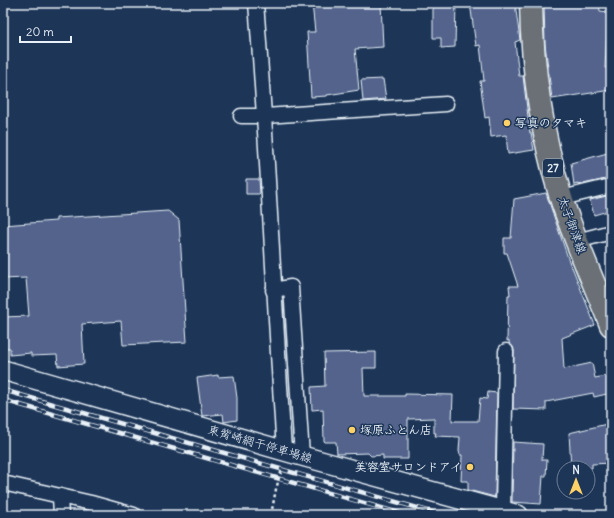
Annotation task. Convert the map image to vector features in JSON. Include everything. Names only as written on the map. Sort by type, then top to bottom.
[{"type":"main road","name":"太子御津線","points":[[531,3],[531,28],[536,74],[549,153],[562,198],[577,241],[611,325]]},
{"type":"main road","name":"東觜崎網干停車場線","points":[[3,370],[302,456],[510,513]]},
{"type":"street","points":[[256,3],[265,116],[284,450]]},
{"type":"street","points":[[242,116],[265,116],[446,104]]},
{"type":"street","points":[[562,198],[611,186]]},
{"type":"street","points":[[577,241],[611,232]]},
{"type":"street","points":[[274,290],[291,288],[302,456]]},
{"type":"street","points":[[506,351],[510,513]]},
{"type":"street","points":[[3,483],[134,515]]},
{"type":"street","points":[[60,496],[61,515]]},
{"type":"path","points":[[271,515],[282,469],[284,450]]},
{"type":"building","points":[[312,3],[381,3],[383,47],[355,49],[359,90],[327,96],[311,97],[307,32],[315,32]]},
{"type":"building","points":[[433,3],[456,3],[455,47],[441,48],[441,38],[433,38]]},
{"type":"building","points":[[470,3],[515,3],[520,40],[515,42],[519,76],[523,76],[530,133],[534,150],[508,154],[506,135],[491,137],[489,117],[485,118],[480,81],[484,81],[480,45],[476,46]]},
{"type":"building","points":[[544,3],[599,3],[600,11],[608,12],[605,68],[611,67],[611,90],[552,99],[545,44]]},
{"type":"building","points":[[383,79],[386,99],[363,101],[361,80]]},
{"type":"building","points":[[611,152],[611,178],[574,185],[571,163]]},
{"type":"building","points":[[246,179],[259,179],[260,194],[246,194]]},
{"type":"building","points":[[546,193],[571,267],[595,325],[562,338],[564,369],[592,363],[595,378],[611,375],[611,393],[594,397],[593,393],[546,402],[546,410],[513,409],[514,351],[513,347],[509,343],[509,340],[507,341],[508,295],[510,295],[509,286],[518,286],[507,253],[504,253],[504,238],[511,238],[514,199]]},
{"type":"building","points":[[611,195],[611,210],[594,215],[590,200]]},
{"type":"building","points":[[168,211],[179,220],[187,342],[123,345],[121,321],[82,324],[84,364],[58,366],[57,355],[31,356],[31,353],[10,355],[10,348],[3,348],[3,317],[29,316],[26,278],[3,279],[3,225],[56,221],[56,218]]},
{"type":"building","points":[[376,352],[376,368],[363,368],[364,396],[405,396],[405,394],[453,395],[452,421],[478,421],[480,398],[487,399],[488,392],[497,393],[495,497],[468,490],[468,481],[461,481],[462,455],[460,455],[459,451],[460,437],[435,436],[434,418],[408,419],[408,459],[383,459],[383,455],[371,456],[368,453],[337,454],[336,442],[324,441],[323,409],[312,410],[311,387],[325,386],[324,353]]},
{"type":"building","points":[[218,375],[218,377],[234,376],[237,398],[237,420],[224,422],[223,414],[202,416],[197,378]]},
{"type":"building","points":[[611,423],[611,463],[596,464],[596,460],[571,460],[569,433]]},
{"type":"building","points":[[513,442],[543,444],[542,460],[547,460],[546,476],[543,476],[541,504],[512,502]]},
{"type":"railway","points":[[3,390],[442,515]]},
{"type":"railway","points":[[3,400],[406,515]]},
{"type":"place","name":"写真のタマキ","points":[[507,123]]},
{"type":"place","name":"塚原ふとん店","points":[[352,430]]},
{"type":"place","name":"美容室サロンドアイ","points":[[470,467]]}]
